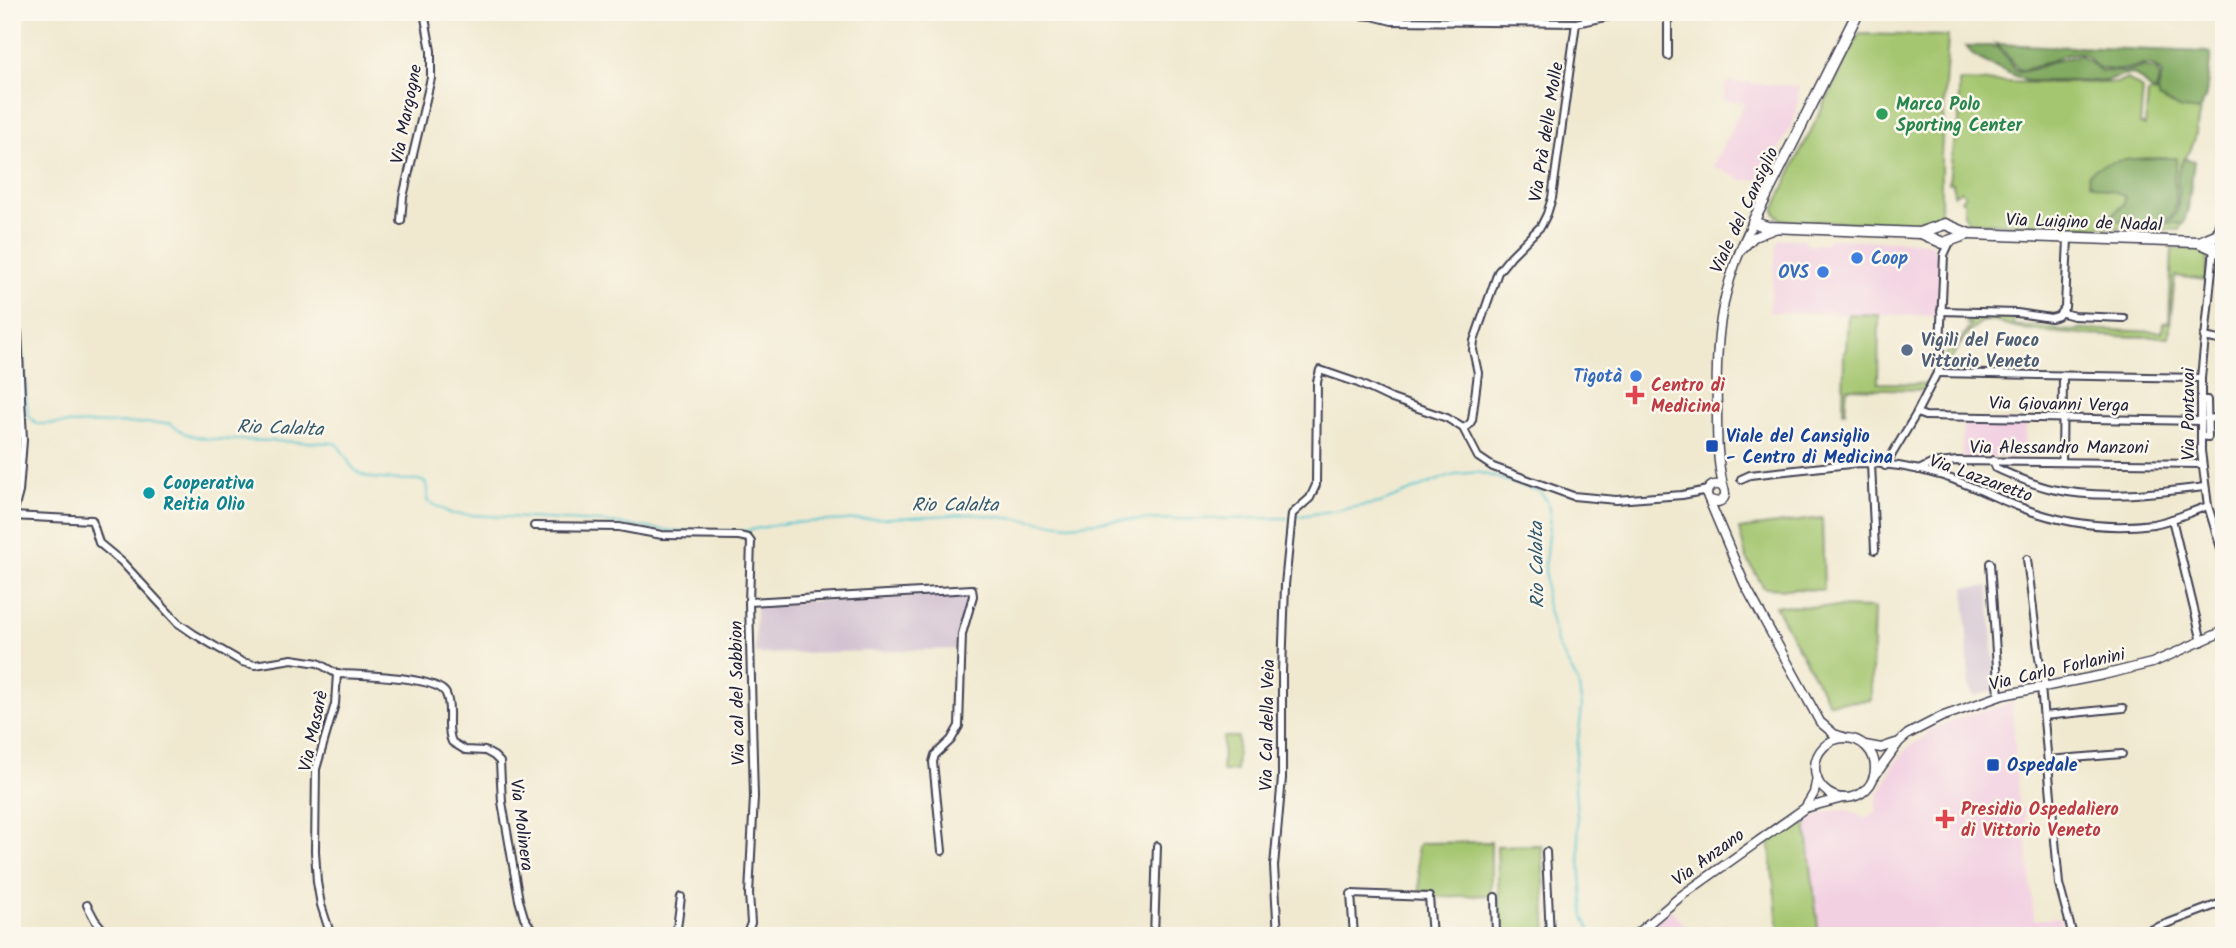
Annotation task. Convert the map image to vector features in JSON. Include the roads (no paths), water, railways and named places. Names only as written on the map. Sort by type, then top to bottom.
[{"type":"main road","name":"Viale del Cansiglio","points":[[1846,738],[1834,734],[1820,722],[1745,585],[1709,493],[1715,478],[1718,327],[1726,289],[1737,255],[1858,12]]},
{"type":"main road","points":[[1765,197],[1766,216],[1770,223],[1779,228]]},
{"type":"main road","name":"Via Luigino de Nadal","points":[[1753,222],[1763,227],[1921,233],[1943,225],[1969,234],[2198,242],[2218,250]]},
{"type":"main road","points":[[1938,241],[1934,235],[1943,225],[1954,232],[1951,240]]},
{"type":"main road","name":"Via Luigino de Nadal","points":[[1737,255],[1754,237],[1779,228]]},
{"type":"main road","name":"Via Luigino de Nadal","points":[[1921,233],[1946,243],[1969,234]]},
{"type":"main road","points":[[2218,250],[2211,243],[2219,234]]},
{"type":"main road","name":"Via Luigino de Nadal","points":[[2198,242],[2219,234]]},
{"type":"main road","name":"Viale del Cansiglio","points":[[1717,435],[1724,495],[1721,512],[1732,555]]},
{"type":"main road","points":[[1720,485],[1724,495],[1718,502],[1709,493],[1720,485]]},
{"type":"main road","name":"Via Carlo Forlanini","points":[[1874,777],[1908,734],[1941,718],[1999,696],[2140,666],[2224,631]]},
{"type":"main road","name":"Viale del Cansiglio","points":[[1820,722],[1820,752]]},
{"type":"main road","points":[[1805,808],[1814,793],[1820,752],[1831,742],[1846,738],[1863,744],[1874,762],[1874,777],[1864,792],[1857,796],[1836,797],[1824,789],[1817,777]]},
{"type":"main road","name":"Via Carlo Forlanini","points":[[1863,744],[1881,748],[1899,742]]},
{"type":"main road","name":"Via Anzano","points":[[1634,936],[1681,896],[1805,808],[1843,798]]},
{"type":"street","name":"Via Margogne","points":[[401,221],[403,197],[431,78],[431,51],[424,12]]},
{"type":"street","points":[[1322,12],[1372,16],[1392,21],[1576,23],[1629,12]]},
{"type":"street","points":[[1668,12],[1668,56]]},
{"type":"street","name":"Via Prà delle Molle","points":[[1463,428],[1472,420],[1478,373],[1473,350],[1474,341],[1498,272],[1541,226],[1552,198],[1576,23]]},
{"type":"street","points":[[2219,234],[2224,206]]},
{"type":"street","points":[[1941,311],[2026,313],[2058,317],[2063,313],[2066,304],[2068,238]]},
{"type":"street","points":[[1885,466],[1938,373],[1944,254],[1951,240]]},
{"type":"street","points":[[1938,241],[1944,254]]},
{"type":"street","name":"Via Pontavai","points":[[2218,250],[2218,258],[2213,267],[2204,337],[2201,378],[2204,420],[2201,436],[2208,506],[2224,558]]},
{"type":"street","points":[[2063,313],[2124,318]]},
{"type":"street","points":[[12,322],[18,331],[23,440],[19,492],[12,517]]},
{"type":"street","points":[[2204,337],[2224,341]]},
{"type":"street","name":"Via Cal della Veia","points":[[1278,936],[1274,866],[1282,778],[1285,585],[1292,518],[1310,498],[1316,485],[1319,373],[1358,383],[1392,399],[1447,418],[1463,428]]},
{"type":"street","points":[[1938,373],[2201,378]]},
{"type":"street","points":[[2062,461],[2063,376]]},
{"type":"street","name":"Via Giovanni Verga","points":[[1917,413],[1925,416],[2204,420],[2224,417]]},
{"type":"street","points":[[1463,428],[1478,457],[1493,467],[1573,496],[1616,500],[1709,493]]},
{"type":"street","points":[[1993,460],[1996,468],[2036,484],[2066,492],[2126,495],[2205,487]]},
{"type":"street","name":"Via Alessandro Manzoni","points":[[1919,471],[1928,465],[1947,461],[2202,464]]},
{"type":"street","points":[[1871,464],[1875,550]]},
{"type":"street","name":"Via Lazzaretto","points":[[1741,479],[1750,475],[1871,464],[1951,479],[2031,511],[2098,526],[2154,524],[2208,506]]},
{"type":"street","name":"Via Masarè","points":[[12,517],[92,520],[99,543],[122,562],[178,623],[194,634],[242,662],[255,665],[292,659],[318,663],[338,674],[335,704],[316,769],[317,882],[331,936]]},
{"type":"street","points":[[2172,519],[2202,642]]},
{"type":"street","points":[[534,526],[619,527],[662,535],[748,538],[751,542],[749,602]]},
{"type":"street","points":[[2027,559],[2043,686],[2059,884],[2073,936]]},
{"type":"street","points":[[1990,563],[1999,696]]},
{"type":"street","name":"Via cal del Sabbion","points":[[746,936],[751,923],[749,894],[754,797],[749,602],[972,589],[973,596],[962,634],[959,726],[933,762],[943,851]]},
{"type":"street","name":"Via Molinera","points":[[338,674],[433,683],[446,693],[448,729],[452,742],[465,750],[485,751],[500,762],[502,802],[517,893],[524,917],[536,936]]},
{"type":"street","points":[[2044,716],[2123,708]]},
{"type":"street","points":[[2048,760],[2122,754]]},
{"type":"street","points":[[1154,936],[1157,846]]},
{"type":"street","points":[[1546,852],[1550,936]]},
{"type":"street","points":[[1354,936],[1351,894],[1429,897],[1433,936]]},
{"type":"street","points":[[676,936],[681,897]]},
{"type":"street","points":[[1495,897],[1496,936]]},
{"type":"street","points":[[2134,936],[2224,902]]},
{"type":"street","points":[[87,905],[108,936]]},
{"type":"waterway","name":"Rio Calalta","points":[[22,345],[28,415],[37,424],[169,423],[186,434],[207,439],[335,443],[359,473],[375,478],[425,482],[428,488],[427,501],[452,514],[601,522],[673,531],[708,532],[744,531],[786,523],[973,514],[1070,525],[1114,520],[1288,518]]},
{"type":"waterway","name":"Rio Calalta","points":[[1294,517],[1380,503],[1441,479],[1478,472],[1539,491],[1548,502],[1550,517],[1545,562],[1546,602],[1558,646],[1578,682],[1582,707],[1574,773],[1584,917],[1593,936]]},
{"type":"place","name":"Marco Polo Sporting Center","points":[[1882,114]]},
{"type":"place","name":"Coop","points":[[1857,258]]},
{"type":"place","name":"OVS","points":[[1823,272]]},
{"type":"place","name":"Vigili del Fuoco Vittorio Veneto","points":[[1907,350]]},
{"type":"place","name":"Tigotà","points":[[1636,376]]},
{"type":"place","name":"Centro di Medicina","points":[[1635,395]]},
{"type":"place","name":"Viale del Cansiglio - Centro di Medicina","points":[[1712,446]]},
{"type":"place","name":"Cooperativa Reitia Olio","points":[[149,493]]},
{"type":"place","name":"Ospedale","points":[[1993,765]]},
{"type":"place","name":"Presidio Ospedaliero di Vittorio Veneto","points":[[1945,819]]}]
